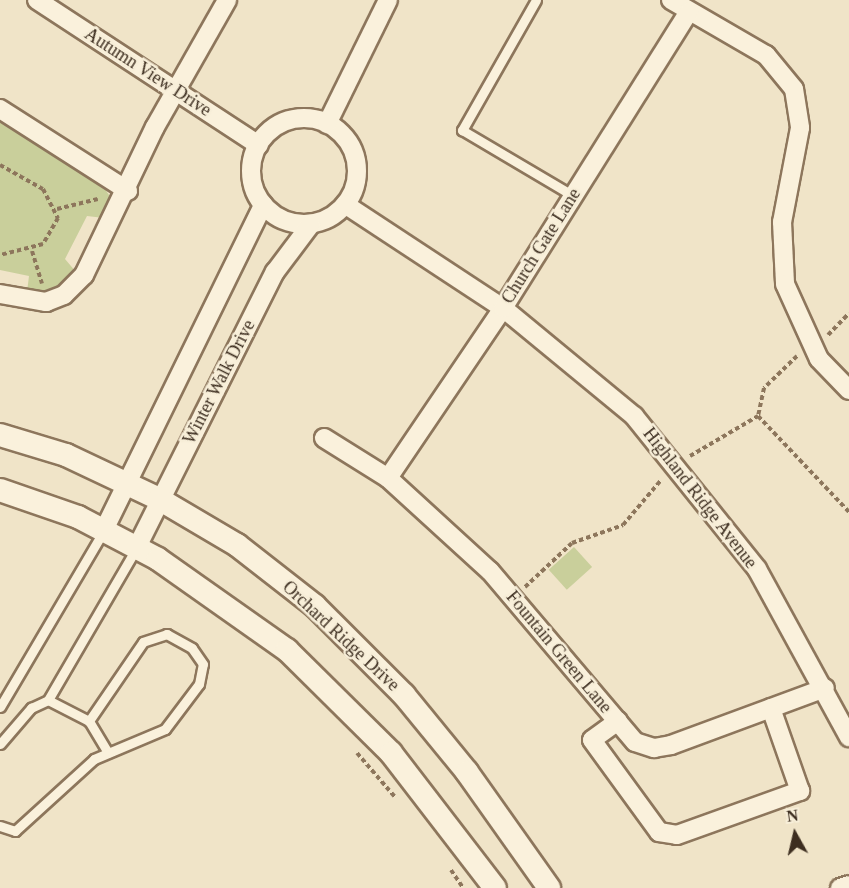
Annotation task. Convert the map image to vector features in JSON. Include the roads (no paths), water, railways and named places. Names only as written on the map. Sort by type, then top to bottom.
[{"type":"street","name":"Autumn View Drive","points":[[37,0],[259,145]]},
{"type":"street","points":[[0,294],[46,302],[64,295],[84,275],[128,191],[155,127],[178,92],[227,0]]},
{"type":"street","points":[[327,124],[388,0]]},
{"type":"street","points":[[671,0],[766,56],[794,89],[800,128],[781,254],[785,284],[812,346],[849,390]]},
{"type":"street","name":"Church Gate Lane","points":[[388,478],[503,308],[572,195],[690,12]]},
{"type":"street","points":[[0,109],[128,191]]},
{"type":"street","points":[[303,118],[327,124],[345,136],[356,161],[354,190],[346,205],[311,224],[288,222],[263,205],[251,171],[259,145],[282,123],[303,118]]},
{"type":"street","name":"Winter Walk Drive","points":[[104,530],[263,205]]},
{"type":"street","name":"Highland Ridge Avenue","points":[[346,205],[503,308],[634,416],[679,466],[757,568],[825,687],[849,737]]},
{"type":"street","name":"Winter Walk Drive","points":[[137,547],[275,272],[311,224]]},
{"type":"street","name":"Orchard Ridge Drive","points":[[0,435],[66,455],[127,483],[237,545],[364,653],[467,772],[549,888]]},
{"type":"street","name":"Fountain Green Lane","points":[[324,438],[388,478],[513,597],[635,742],[654,748],[825,687]]},
{"type":"street","points":[[0,490],[104,530],[137,547],[213,593],[287,650],[391,753],[495,888]]},
{"type":"street","points":[[618,721],[592,740],[659,832],[677,835],[800,791],[771,708]]},
{"type":"street","points":[[840,888],[849,885]]},
{"type":"lane","points":[[536,0],[462,130],[572,195]]},
{"type":"lane","points":[[0,707],[104,530]]},
{"type":"lane","points":[[0,744],[31,708],[48,700],[137,547]]},
{"type":"lane","points":[[0,826],[15,831],[71,776],[108,753],[165,729],[199,684],[203,664],[192,648],[167,634],[143,642],[89,721]]},
{"type":"lane","points":[[48,700],[89,721],[108,753]]}]
